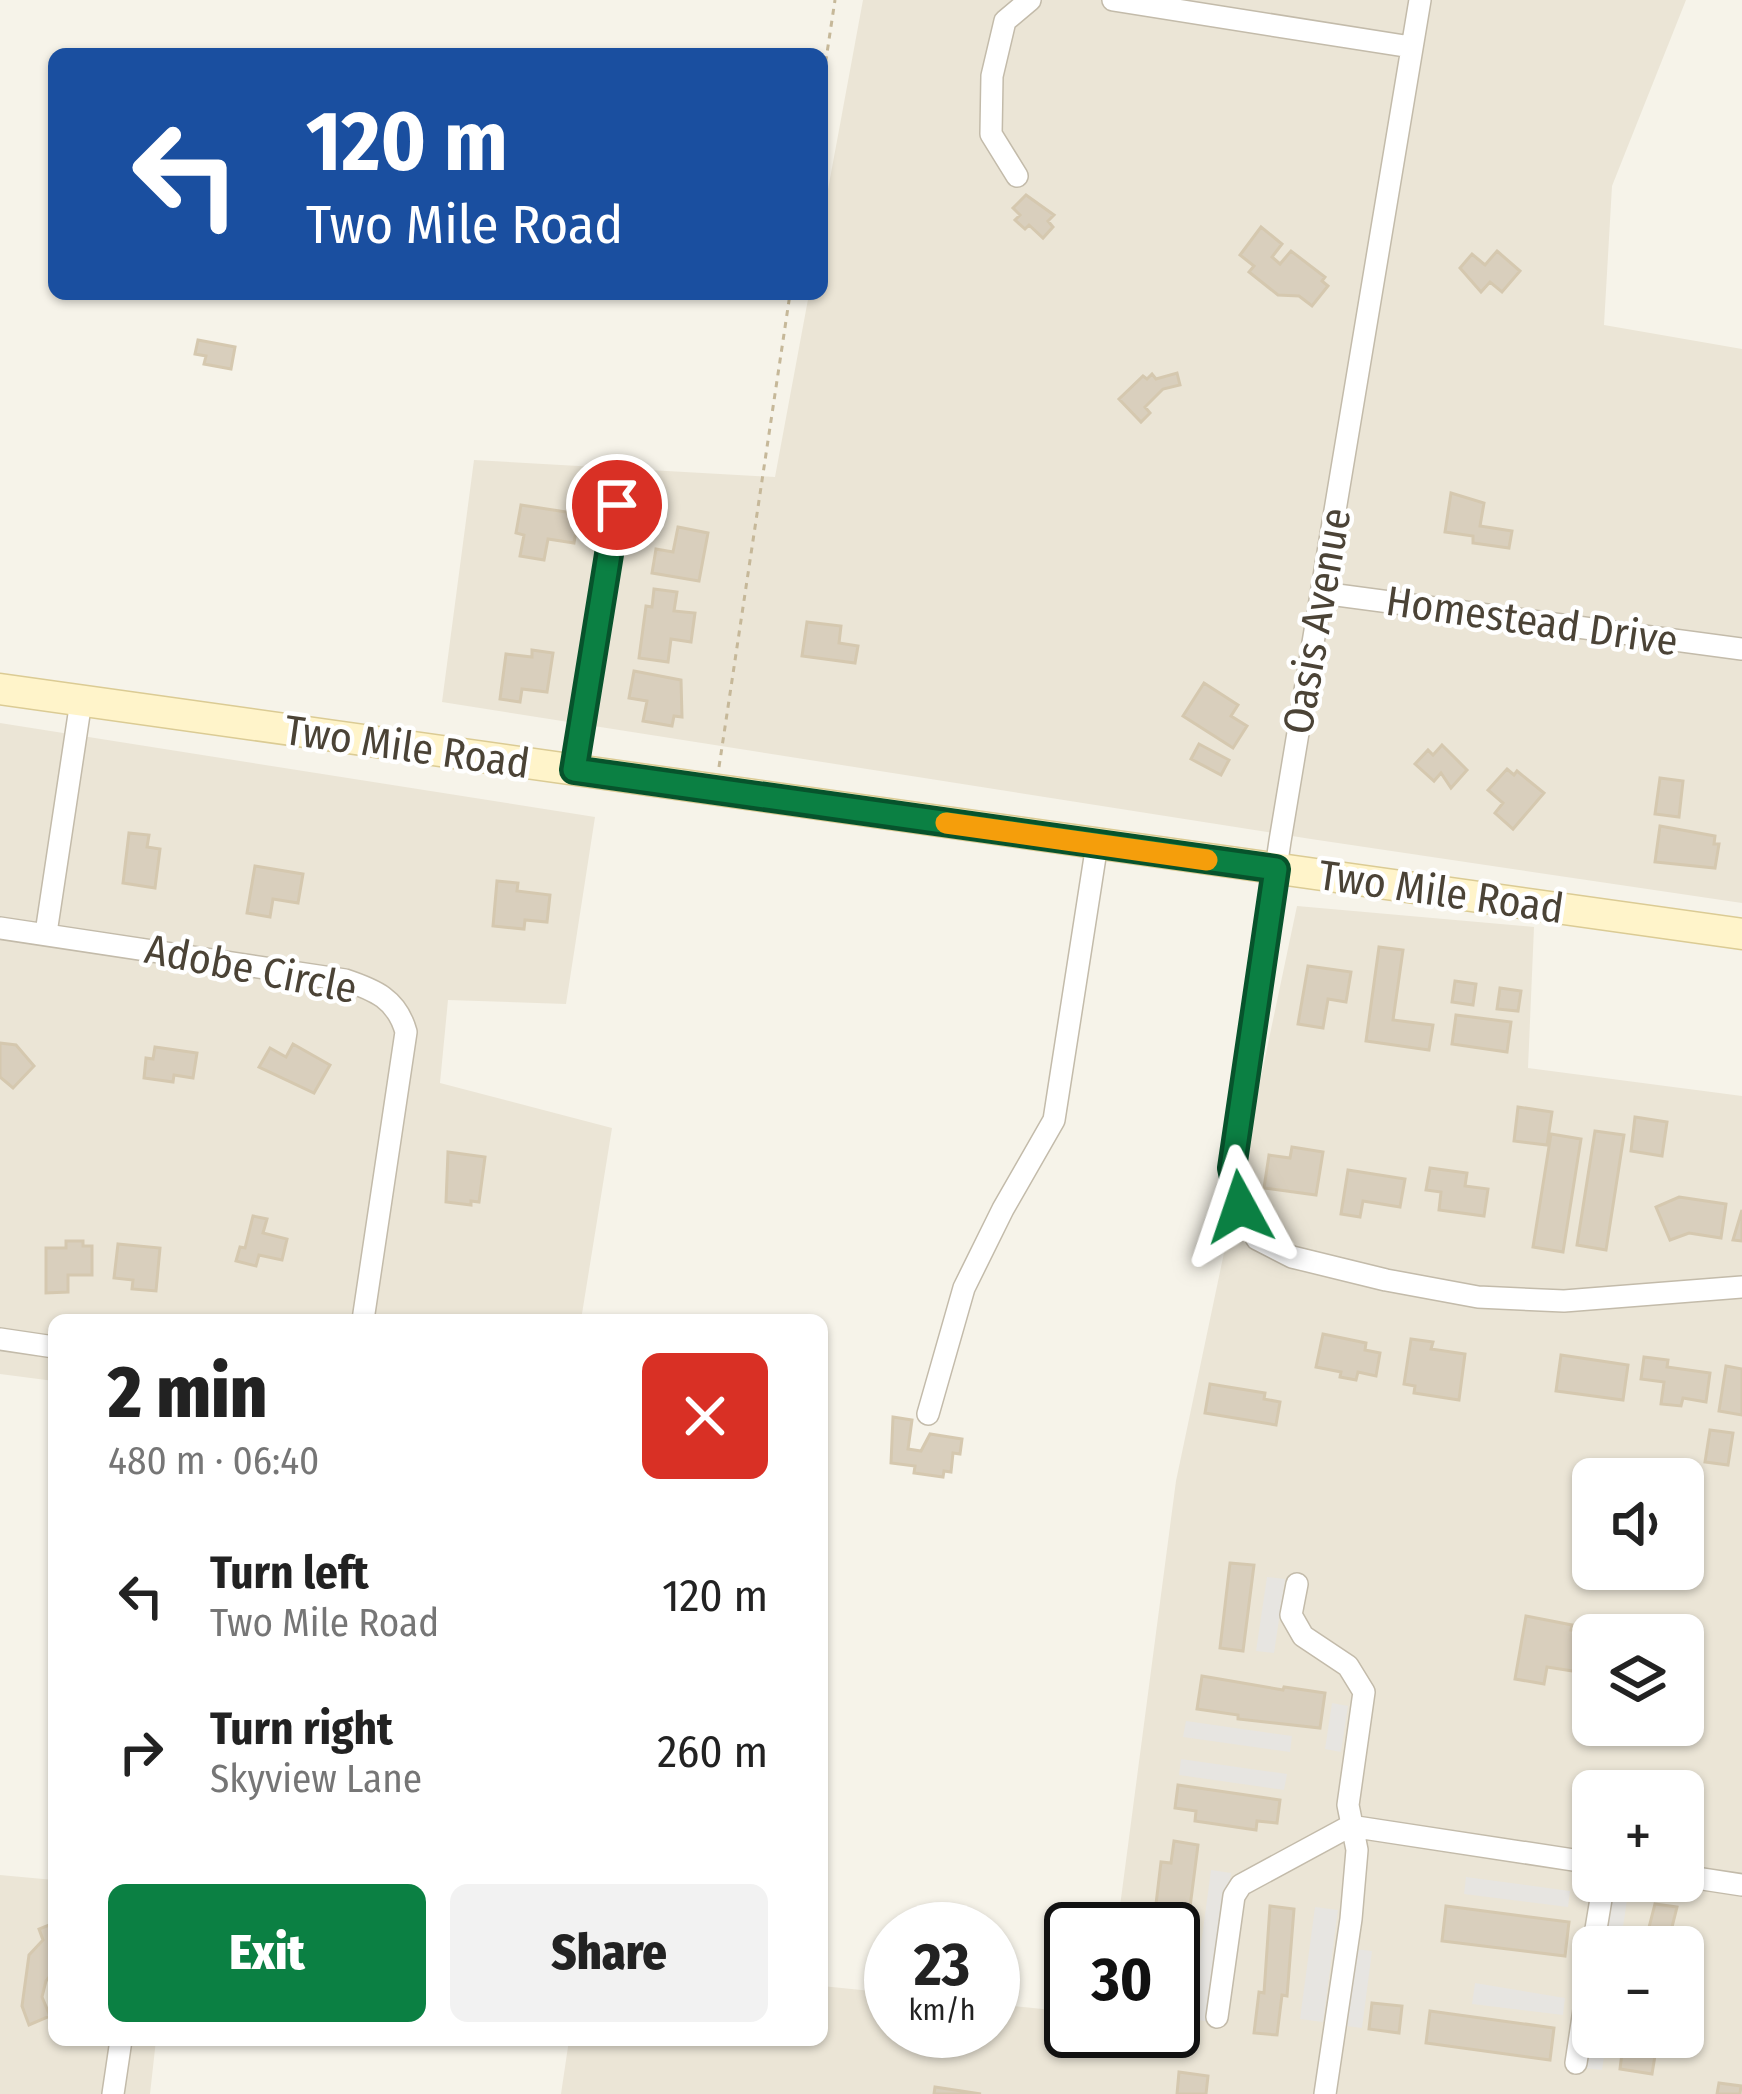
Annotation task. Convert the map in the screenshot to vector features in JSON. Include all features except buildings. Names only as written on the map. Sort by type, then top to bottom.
[{"type":"main road","name":"Two Mile Road","points":[[0,689],[1742,934]]},
{"type":"street","points":[[1017,176],[991,134],[992,76],[1006,21],[1030,0]]},
{"type":"street","points":[[1113,0],[1412,47]]},
{"type":"street","name":"Oasis Avenue","points":[[1420,0],[1276,869],[1232,1168],[1240,1207],[1257,1239],[1292,1257],[1478,1297],[1564,1301],[1742,1287]]},
{"type":"street","points":[[574,770],[617,505]]},
{"type":"street","name":"Homestead Drive","points":[[1322,593],[1742,649]]},
{"type":"street","points":[[46,933],[81,700]]},
{"type":"street","points":[[928,1414],[964,1288],[1054,1120],[1097,844]]},
{"type":"street","name":"Adobe Circle","points":[[0,928],[345,980],[373,989],[393,1003],[406,1032],[365,1314]]},
{"type":"street","points":[[0,1339],[48,1346]]},
{"type":"street","points":[[1297,1584],[1292,1615],[1303,1636],[1348,1666],[1364,1692],[1348,1805],[1357,1850],[1351,1919],[1325,2094]]},
{"type":"street","points":[[1217,2017],[1234,1896],[1241,1886],[1350,1826],[1572,1860]]},
{"type":"street","points":[[1704,1879],[1742,1885]]},
{"type":"street","points":[[113,2094],[120,2046]]},
{"type":"street","points":[[1576,2063],[1577,2058]]},
{"type":"path","points":[[828,48],[835,0]]},
{"type":"path","points":[[716,790],[789,300]]},
{"type":"shaded area","points":[[863,0],[1686,0],[1612,186],[1604,325],[1742,349],[1742,903],[442,702],[474,460],[775,477],[808,300],[828,300],[828,190]]},
{"type":"shaded area","points":[[0,723],[595,817],[566,1004],[448,1000],[440,1083],[612,1128],[582,1314],[48,1314],[48,1380],[0,1374]]},
{"type":"shaded area","points":[[1297,906],[1534,927],[1528,1068],[1742,1096],[1742,2094],[561,2094],[568,2046],[828,2046],[828,1987],[864,1990],[864,2058],[1020,2058],[1020,2007],[1044,2009],[1044,2058],[1200,2058],[1200,1902],[1121,1902],[1176,1481]]},
{"type":"shaded area","points":[[1267,1577],[1285,1579],[1274,1653],[1256,1651]]},
{"type":"shaded area","points":[[1332,1703],[1348,1706],[1341,1752],[1325,1749]]},
{"type":"shaded area","points":[[1186,1721],[1292,1736],[1290,1752],[1183,1737]]},
{"type":"shaded area","points":[[1181,1759],[1287,1774],[1284,1790],[1179,1775]]},
{"type":"shaded area","points":[[1211,1870],[1231,1873],[1211,2022],[1200,2020],[1200,1952]]},
{"type":"shaded area","points":[[0,1875],[48,1879],[48,2046],[155,2046],[150,2094],[0,2094]]},
{"type":"shaded area","points":[[1466,1877],[1570,1891],[1568,1907],[1464,1894]]},
{"type":"shaded area","points":[[1609,1902],[1627,1902],[1623,1926],[1606,1926]]},
{"type":"shaded area","points":[[1315,1907],[1338,1910],[1323,2022],[1300,2019]]},
{"type":"shaded area","points":[[1355,1949],[1372,1951],[1362,2028],[1346,2026]]},
{"type":"shaded area","points":[[1475,1983],[1565,1998],[1563,2015],[1472,2004]]},
{"type":"shaded area","points":[[1586,2058],[1604,2058],[1602,2070],[1585,2068]]},
{"type":"slow traffic","points":[[946,823],[1207,860]]},
{"type":"route","points":[[617,505],[574,770],[1276,869],[1232,1168],[1240,1207]]}]
